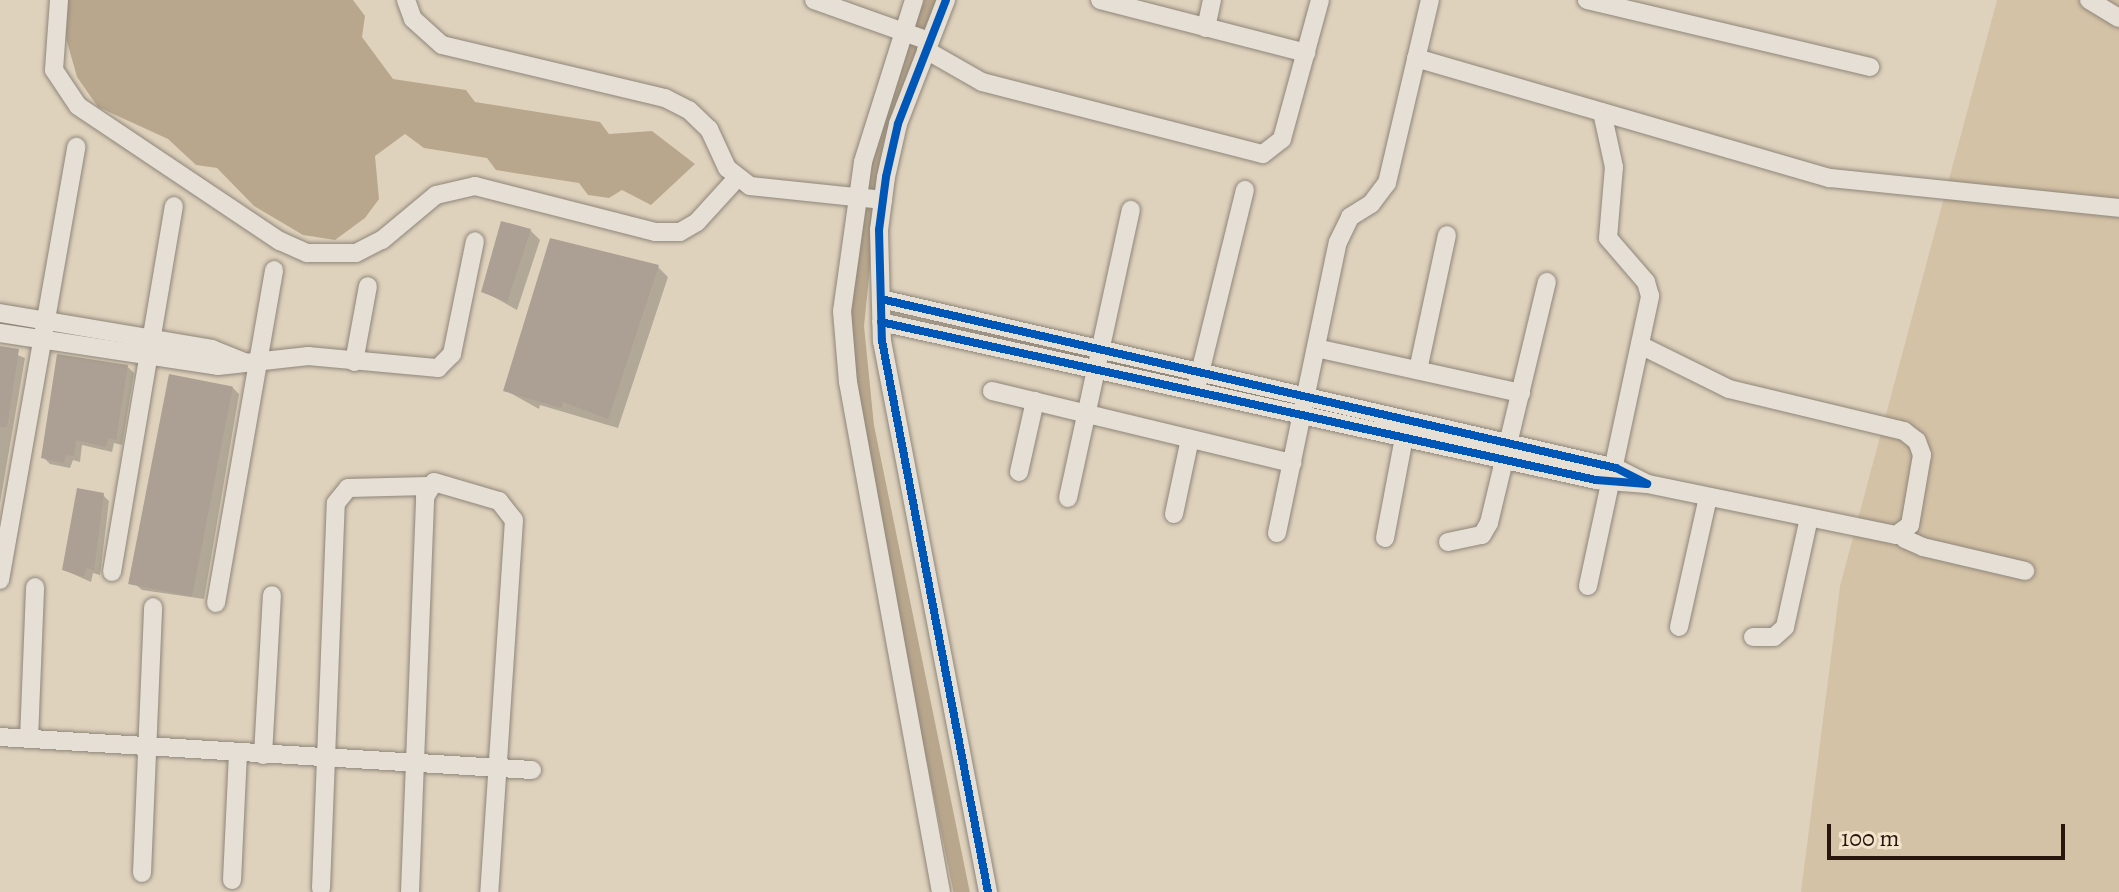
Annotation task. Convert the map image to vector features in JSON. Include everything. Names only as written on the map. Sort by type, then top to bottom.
[{"type":"street","points":[[59,0],[54,70],[78,106],[270,235],[307,253],[356,253],[382,240],[436,195],[475,186],[655,232],[680,232],[697,222],[737,178]]},
{"type":"street","points":[[406,0],[413,19],[442,45],[665,98],[689,110],[709,129],[737,178],[750,186],[869,199]]},
{"type":"street","points":[[814,0],[917,39],[982,82],[1263,154],[1282,139],[1320,0]]},
{"type":"street","points":[[914,0],[917,39],[898,124],[869,199],[881,322],[910,504],[988,892]]},
{"type":"street","points":[[941,892],[848,382],[844,272],[917,39],[946,0]]},
{"type":"street","points":[[1100,0],[1306,53]]},
{"type":"street","points":[[1206,28],[1212,0]]},
{"type":"street","points":[[1277,533],[1338,242],[1350,217],[1371,204],[1387,183],[1430,0]]},
{"type":"street","points":[[1587,0],[1870,67]]},
{"type":"street","points":[[2089,0],[2119,18]]},
{"type":"street","points":[[1416,58],[1830,178],[2119,208]]},
{"type":"street","points":[[1588,586],[1650,296],[1646,282],[1608,238],[1614,167],[1602,112]]},
{"type":"street","points":[[0,580],[39,340],[76,147]]},
{"type":"street","points":[[1198,383],[1245,190]]},
{"type":"street","points":[[112,572],[174,206]]},
{"type":"street","points":[[1068,498],[1131,210]]},
{"type":"street","points":[[1418,370],[1447,235]]},
{"type":"street","points":[[0,313],[218,366],[308,356],[422,370],[445,364],[452,354],[475,241]]},
{"type":"street","points":[[216,603],[250,361],[274,270]]},
{"type":"street","points":[[1448,542],[1482,535],[1506,452],[1547,282]]},
{"type":"street","points":[[354,362],[368,286]]},
{"type":"street","points":[[881,299],[1097,360]]},
{"type":"street","points":[[881,322],[1097,360],[1198,383],[1306,398],[1406,430]]},
{"type":"street","points":[[0,333],[39,340],[149,348]]},
{"type":"street","points":[[1198,383],[1302,417],[1406,430],[1884,534],[1904,532],[1910,525],[1922,455],[1911,436],[1887,425],[1729,389],[1640,345]]},
{"type":"street","points":[[1316,348],[1521,393]]},
{"type":"street","points":[[992,391],[1292,463]]},
{"type":"street","points":[[1019,472],[1035,401]]},
{"type":"street","points":[[1385,538],[1406,430]]},
{"type":"street","points":[[1174,514],[1190,439]]},
{"type":"street","points":[[321,888],[336,503],[348,488],[428,486],[444,482],[499,501],[514,520],[489,892]]},
{"type":"street","points":[[410,892],[428,486]]},
{"type":"street","points":[[1679,627],[1708,497]]},
{"type":"street","points":[[1753,637],[1774,637],[1785,627],[1809,518]]},
{"type":"street","points":[[1904,532],[1905,539],[1923,547],[2025,571]]},
{"type":"street","points":[[29,739],[35,587]]},
{"type":"street","points":[[263,755],[272,595]]},
{"type":"street","points":[[142,873],[153,607]]},
{"type":"street","points":[[0,737],[328,760],[532,770]]},
{"type":"street","points":[[232,880],[238,754]]},
{"type":"shaded area","points":[[68,0],[353,0],[365,16],[362,37],[393,79],[466,90],[475,102],[600,122],[609,134],[652,131],[695,164],[651,205],[622,190],[609,198],[588,195],[579,183],[496,170],[487,158],[424,148],[405,134],[375,156],[379,199],[365,218],[335,240],[303,235],[254,206],[217,168],[196,165],[168,139],[98,107],[77,77],[66,38]]},
{"type":"shaded area","points":[[1997,0],[2119,0],[2119,892],[1801,892],[1840,586]]},
{"type":"building","points":[[501,221],[531,229],[507,302],[481,292]]},
{"type":"building","points":[[550,238],[659,265],[608,419],[563,402],[561,408],[503,391]]},
{"type":"building","points":[[0,346],[19,349],[7,427],[0,427]]},
{"type":"building","points":[[57,354],[128,365],[116,440],[108,438],[106,447],[76,440],[74,456],[66,455],[64,463],[41,458]]},
{"type":"building","points":[[169,374],[233,386],[192,596],[128,584]]},
{"type":"building","points":[[77,488],[104,493],[94,570],[87,568],[84,577],[62,570]]},
{"type":"waterway","points":[[933,0],[895,95],[870,186],[856,326],[866,426],[962,892]]},
{"type":"cycle path","points":[[946,0],[898,124],[886,177],[879,230],[882,341],[988,892]]},
{"type":"cycle path","points":[[881,299],[1616,468],[1647,484],[1596,480],[881,322]]}]
